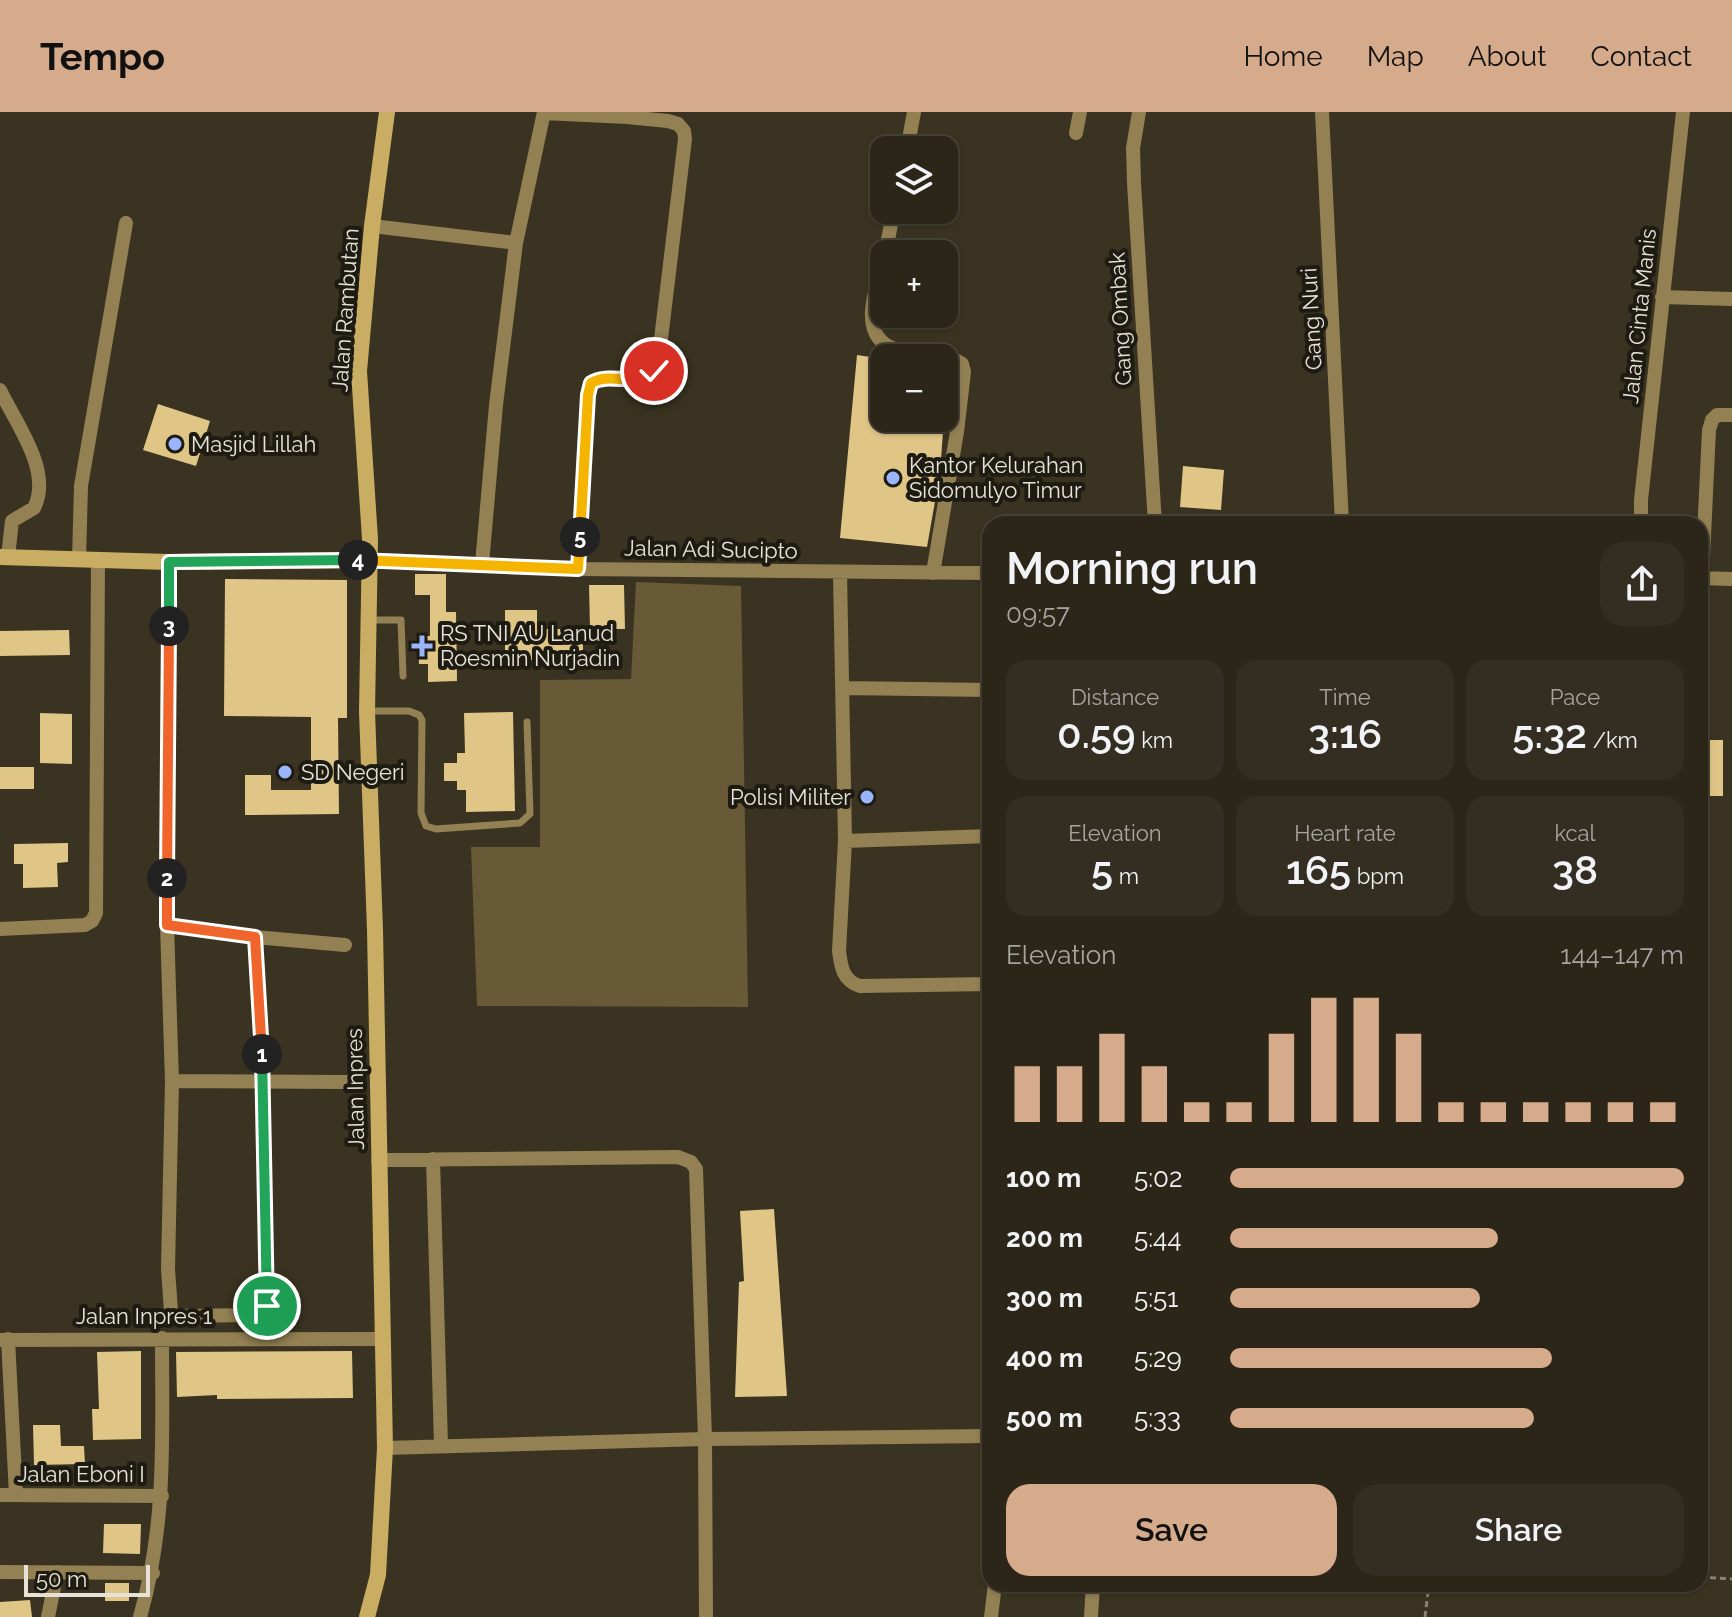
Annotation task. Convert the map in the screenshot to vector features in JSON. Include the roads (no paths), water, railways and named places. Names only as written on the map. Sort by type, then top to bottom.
[{"type":"main road","name":"Jalan Rambutan","points":[[371,560],[359,371],[372,226],[387,112]]},
{"type":"main road","name":"Jalan Adi Sucipto","points":[[4,557],[169,562],[371,560]]},
{"type":"main road","name":"Jalan Inpres","points":[[367,1617],[378,1575],[385,1448],[375,930],[367,711],[371,560]]},
{"type":"street","points":[[910,136],[914,112]]},
{"type":"street","points":[[1076,133],[1080,112]]},
{"type":"street","name":"Gang Ombak","points":[[1139,112],[1133,148],[1134,183],[1155,516]]},
{"type":"street","name":"Gang Nuri","points":[[1322,112],[1342,516]]},
{"type":"street","name":"Jalan Cinta Manis","points":[[1641,516],[1683,112]]},
{"type":"street","points":[[482,564],[496,405],[516,243],[544,113],[668,121],[678,124],[684,131],[685,139],[658,364],[650,377],[603,378],[591,383],[578,569]]},
{"type":"street","points":[[79,560],[81,486],[126,223]]},
{"type":"street","points":[[372,226],[516,243]]},
{"type":"street","points":[[1662,297],[1732,299]]},
{"type":"street","points":[[873,328],[890,347],[958,361],[964,372],[933,573]]},
{"type":"street","points":[[0,390],[32,448],[38,489],[34,508],[12,521],[4,557]]},
{"type":"street","points":[[1704,516],[1709,430],[1717,415],[1732,415]]},
{"type":"street","points":[[0,929],[85,925],[92,921],[96,913],[98,560]]},
{"type":"street","name":"Jalan Adi Sucipto","points":[[371,560],[578,569],[982,573]]},
{"type":"street","points":[[169,562],[167,925],[172,1081],[168,1269],[171,1311],[178,1316],[261,1315],[267,1306],[263,1081],[255,937]]},
{"type":"street","points":[[840,572],[845,841],[839,951],[841,969],[852,983],[860,986],[982,984]]},
{"type":"street","points":[[1708,578],[1732,579]]},
{"type":"street","points":[[842,688],[982,690]]},
{"type":"street","points":[[845,841],[982,836]]},
{"type":"street","points":[[167,925],[345,945]]},
{"type":"street","points":[[172,1081],[347,1082]]},
{"type":"street","points":[[378,1160],[678,1157],[691,1162],[696,1169],[698,1185],[706,1617]]},
{"type":"street","points":[[433,1159],[441,1445]]},
{"type":"street","points":[[140,1617],[153,1573],[162,1496],[162,1338]]},
{"type":"street","points":[[4,1339],[16,1495]]},
{"type":"street","name":"Jalan Inpres 1","points":[[4,1339],[383,1339]]},
{"type":"street","points":[[385,1448],[705,1439],[982,1436]]},
{"type":"street","name":"Jalan Eboni I","points":[[0,1495],[162,1496]]},
{"type":"street","points":[[0,1572],[153,1573]]},
{"type":"street","points":[[48,1617],[57,1572]]},
{"type":"street","points":[[991,1617],[994,1592]]},
{"type":"street","points":[[1091,1617],[1093,1592]]},
{"type":"lane","points":[[370,620],[401,620],[403,676]]},
{"type":"lane","points":[[367,711],[409,711],[419,715],[422,720],[421,813],[426,826],[436,829],[526,820],[530,814],[527,722]]},
{"type":"place","name":"Masjid Lillah","points":[[175,444]]},
{"type":"place","name":"Kantor Kelurahan Sidomulyo Timur","points":[[893,478]]},
{"type":"place","name":"RS TNI AU Lanud Roesmin Nurjadin","points":[[422,646]]},
{"type":"place","name":"SD Negeri","points":[[285,772]]},
{"type":"place","name":"Polisi Militer","points":[[867,797]]}]
